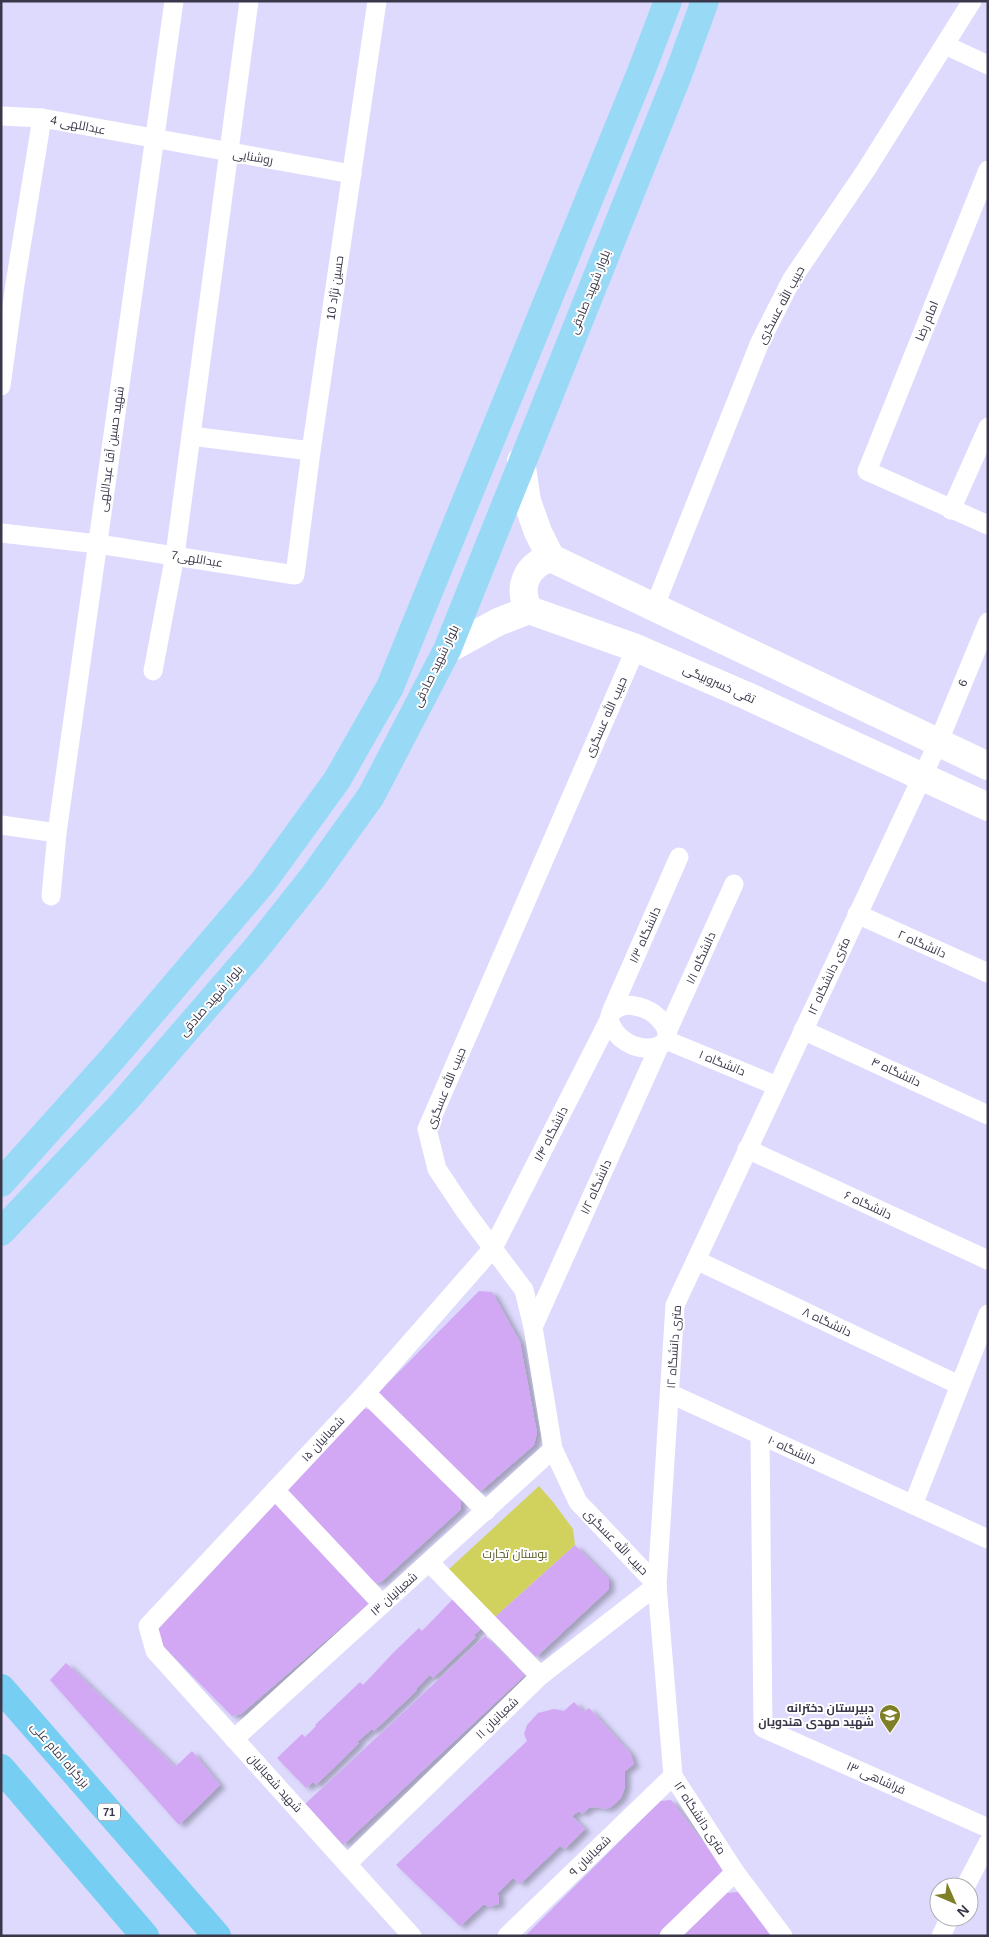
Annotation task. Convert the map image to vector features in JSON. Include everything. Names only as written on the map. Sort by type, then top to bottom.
[{"type":"highway","name":"بزرگراه امام علی","points":[[10,1697],[217,1936]]},
{"type":"highway","points":[[1,1768],[145,1936]]},
{"type":"main road","points":[[1,1182],[113,1058],[263,882],[337,780],[390,687],[641,72],[668,1]]},
{"type":"main road","name":"بلوار شهید صادقی","points":[[1,1232],[123,1103],[255,950],[314,877],[371,796],[447,650],[678,75],[705,1]]},
{"type":"main road","points":[[522,461],[527,501],[538,532],[551,558],[988,766]]},
{"type":"main road","points":[[447,650],[498,622],[529,610],[523,595],[526,578],[536,565],[551,558]]},
{"type":"main road","name":"تقی خسروبیگی","points":[[529,610],[636,648],[745,695],[988,807]]},
{"type":"main road","points":[[1,1683],[10,1697]]},
{"type":"street","name":"شهید حسین آقا عبداللهی","points":[[51,896],[57,833],[174,1]]},
{"type":"street","points":[[154,671],[175,555],[249,1]]},
{"type":"street","name":"حسین نژاد 10","points":[[295,575],[311,451],[377,1]]},
{"type":"street","name":"حبیب الله عسگری","points":[[654,608],[760,342],[792,278],[866,170],[972,1]]},
{"type":"street","points":[[945,45],[988,65]]},
{"type":"street","name":"عبداللهی 4","points":[[1,116],[42,118],[154,139]]},
{"type":"street","points":[[1,386],[8,283],[42,118]]},
{"type":"street","name":"روشنایی","points":[[154,139],[352,174]]},
{"type":"street","name":"امام رضا","points":[[952,510],[867,471],[988,170]]},
{"type":"street","points":[[988,427],[952,510],[988,525]]},
{"type":"street","points":[[191,436],[311,451]]},
{"type":"street","name":"عبداللهی7","points":[[1,533],[98,544],[295,575]]},
{"type":"street","name":"6","points":[[922,776],[938,743],[988,622]]},
{"type":"street","name":"حبیب الله عسگری","points":[[636,648],[426,1129],[438,1169],[465,1211],[524,1290],[533,1327],[553,1449],[578,1502],[657,1585]]},
{"type":"street","name":"۱۲ متری دانشگاه","points":[[783,1936],[735,1872],[673,1776],[657,1585],[671,1394],[675,1304],[922,776]]},
{"type":"street","points":[[1,824],[57,833]]},
{"type":"street","name":"دانشگاه ۱/۳","points":[[610,1016],[679,857]]},
{"type":"street","name":"دانشگاه ۱/۱","points":[[664,1040],[734,884]]},
{"type":"street","name":"دانشگاه ۲","points":[[857,914],[988,973]]},
{"type":"street","points":[[627,1005],[639,1006],[660,1018],[664,1040],[643,1049],[634,1047],[617,1034],[610,1016],[618,1007],[627,1005]]},
{"type":"street","name":"دانشگاه ۱/۴","points":[[493,1248],[610,1016]]},
{"type":"street","name":"دانشگاه ۴","points":[[803,1030],[988,1115]]},
{"type":"street","name":"دانشگاه ۱","points":[[664,1040],[777,1086]]},
{"type":"street","name":"دانشگاه ۱/۲","points":[[533,1327],[664,1040]]},
{"type":"street","name":"دانشگاه ۶","points":[[747,1149],[988,1260]]},
{"type":"street","name":"شعبانیان ۱۵","points":[[148,1626],[366,1393],[493,1248]]},
{"type":"street","name":"دانشگاه ۸","points":[[696,1260],[959,1385]]},
{"type":"street","points":[[913,1505],[988,1314]]},
{"type":"street","points":[[366,1393],[486,1510]]},
{"type":"street","name":"دانشگاه ۱۰","points":[[671,1394],[988,1539]]},
{"type":"street","name":"فراشاهی ۱۳","points":[[760,1435],[764,1728],[988,1828]]},
{"type":"street","name":"شعبانیان ۱۳","points":[[234,1738],[553,1449]]},
{"type":"street","points":[[275,1490],[382,1604]]},
{"type":"street","points":[[429,1562],[540,1676]]},
{"type":"street","name":"شعبانیان ۱۱","points":[[347,1864],[540,1676],[657,1585]]},
{"type":"street","name":"شهید شعبانیان","points":[[148,1626],[155,1652],[412,1936]]},
{"type":"street","name":"شعبانیان ۹","points":[[508,1936],[673,1776]]},
{"type":"street","points":[[970,1877],[988,1843]]},
{"type":"street","points":[[669,1936],[735,1872]]},
{"type":"green space","name":"بوستان تجارت","points":[[539,1486],[573,1529],[575,1545],[495,1617],[448,1570]]},
{"type":"building","points":[[479,1291],[492,1292],[520,1342],[537,1433],[534,1445],[481,1491],[474,1489],[377,1394]]},
{"type":"building","points":[[361,1408],[371,1410],[461,1500],[461,1509],[380,1583],[372,1582],[288,1494],[287,1485]]},
{"type":"building","points":[[274,1501],[368,1604],[241,1714],[232,1716],[157,1640],[156,1629]]},
{"type":"building","points":[[575,1545],[609,1579],[609,1589],[536,1657],[495,1617]]},
{"type":"building","points":[[454,1598],[482,1628],[474,1635],[476,1637],[433,1678],[430,1675],[374,1731],[372,1729],[357,1742],[359,1743],[316,1785],[313,1782],[306,1788],[277,1758],[302,1734],[305,1737],[360,1682],[363,1685],[419,1628],[422,1631]]},
{"type":"building","points":[[485,1636],[525,1675],[343,1845],[305,1804]]},
{"type":"building","points":[[66,1663],[175,1767],[192,1751],[220,1785],[179,1825],[50,1680]]},
{"type":"building","points":[[574,1702],[584,1712],[589,1708],[630,1753],[634,1764],[625,1771],[625,1787],[621,1798],[606,1809],[589,1808],[582,1814],[579,1811],[572,1816],[585,1829],[565,1849],[560,1846],[520,1884],[513,1878],[497,1894],[499,1896],[499,1904],[489,1907],[484,1904],[460,1926],[396,1865],[527,1741],[524,1734],[527,1725],[538,1713],[554,1709],[564,1711]]},
{"type":"building","points":[[671,1800],[723,1868],[721,1877],[659,1936],[525,1936],[660,1801]]},
{"type":"building","points":[[738,1892],[772,1936],[683,1936],[727,1893]]},
{"type":"place","name":"دبیرستان دخترانه شهید مهدی هندویان","points":[[890,1734]]}]
